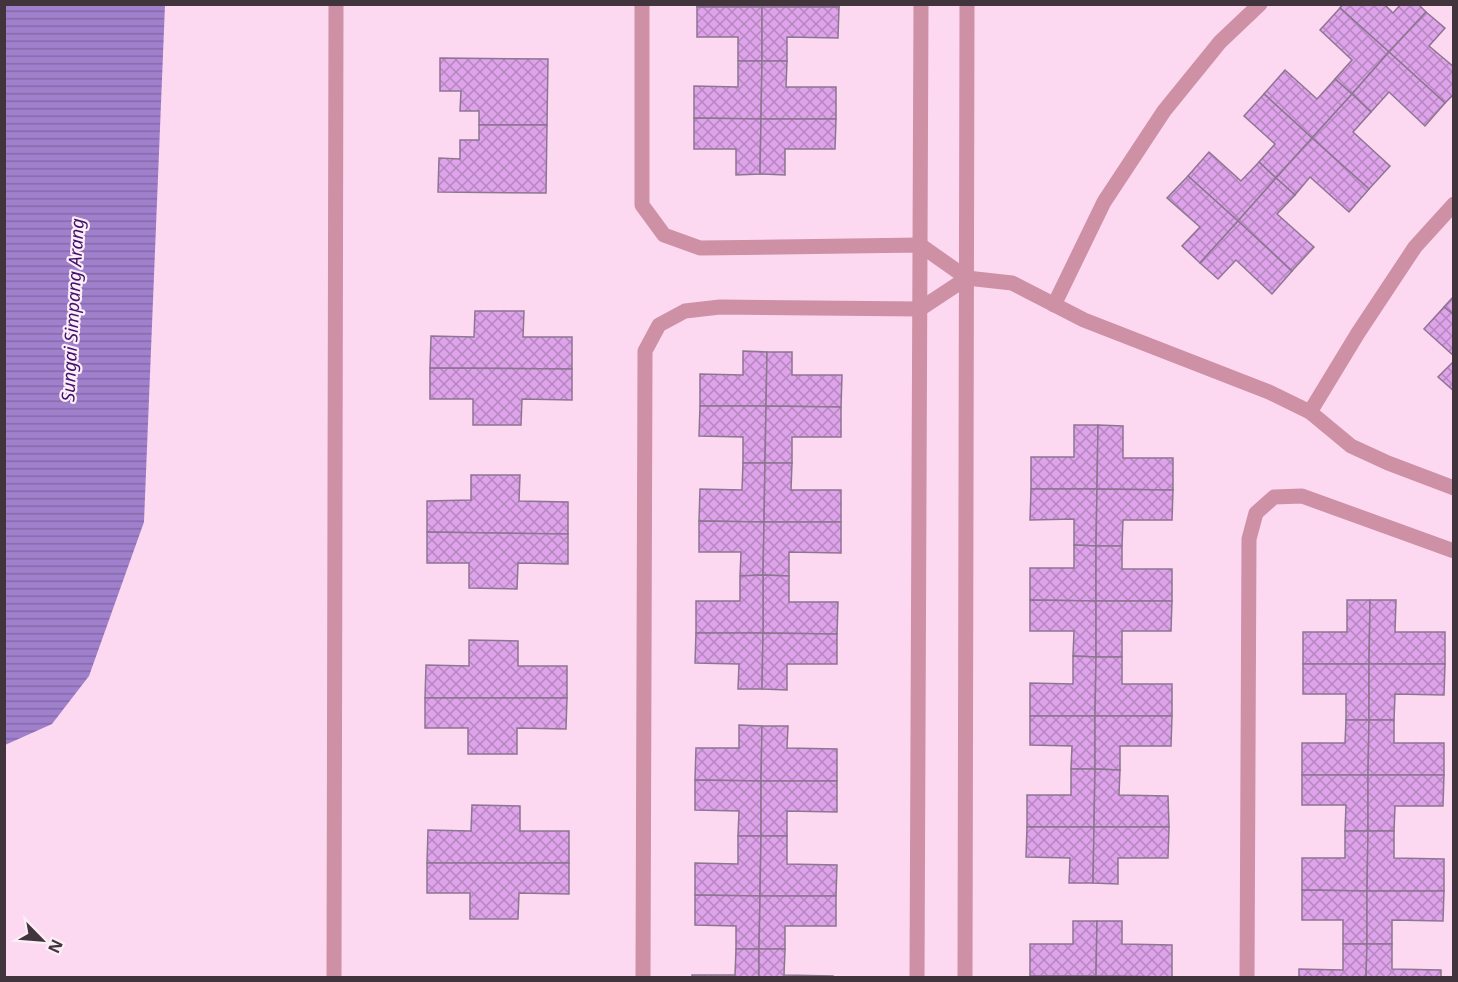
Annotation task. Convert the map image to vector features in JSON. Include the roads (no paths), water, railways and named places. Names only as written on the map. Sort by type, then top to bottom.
[{"type":"street","points":[[334,978],[336,4]]},
{"type":"street","points":[[642,4],[642,205],[664,235],[700,248],[920,245],[967,278],[1012,283],[1084,320],[1269,392],[1310,412],[1351,446],[1454,488]]},
{"type":"street","points":[[917,978],[921,4]]},
{"type":"street","points":[[965,978],[968,4]]},
{"type":"street","points":[[1054,304],[1104,202],[1164,111],[1220,42],[1253,8]]},
{"type":"street","points":[[1310,412],[1358,333],[1415,247],[1454,204]]},
{"type":"street","points":[[643,978],[645,351],[659,326],[685,311],[720,307],[920,309],[967,278]]},
{"type":"street","points":[[1247,978],[1249,539],[1256,513],[1274,497],[1302,496],[1454,551]]},
{"type":"water","name":"Sungai Simpang Arang","points":[[5,4],[165,5],[144,522],[89,676],[52,724],[5,745]]}]
